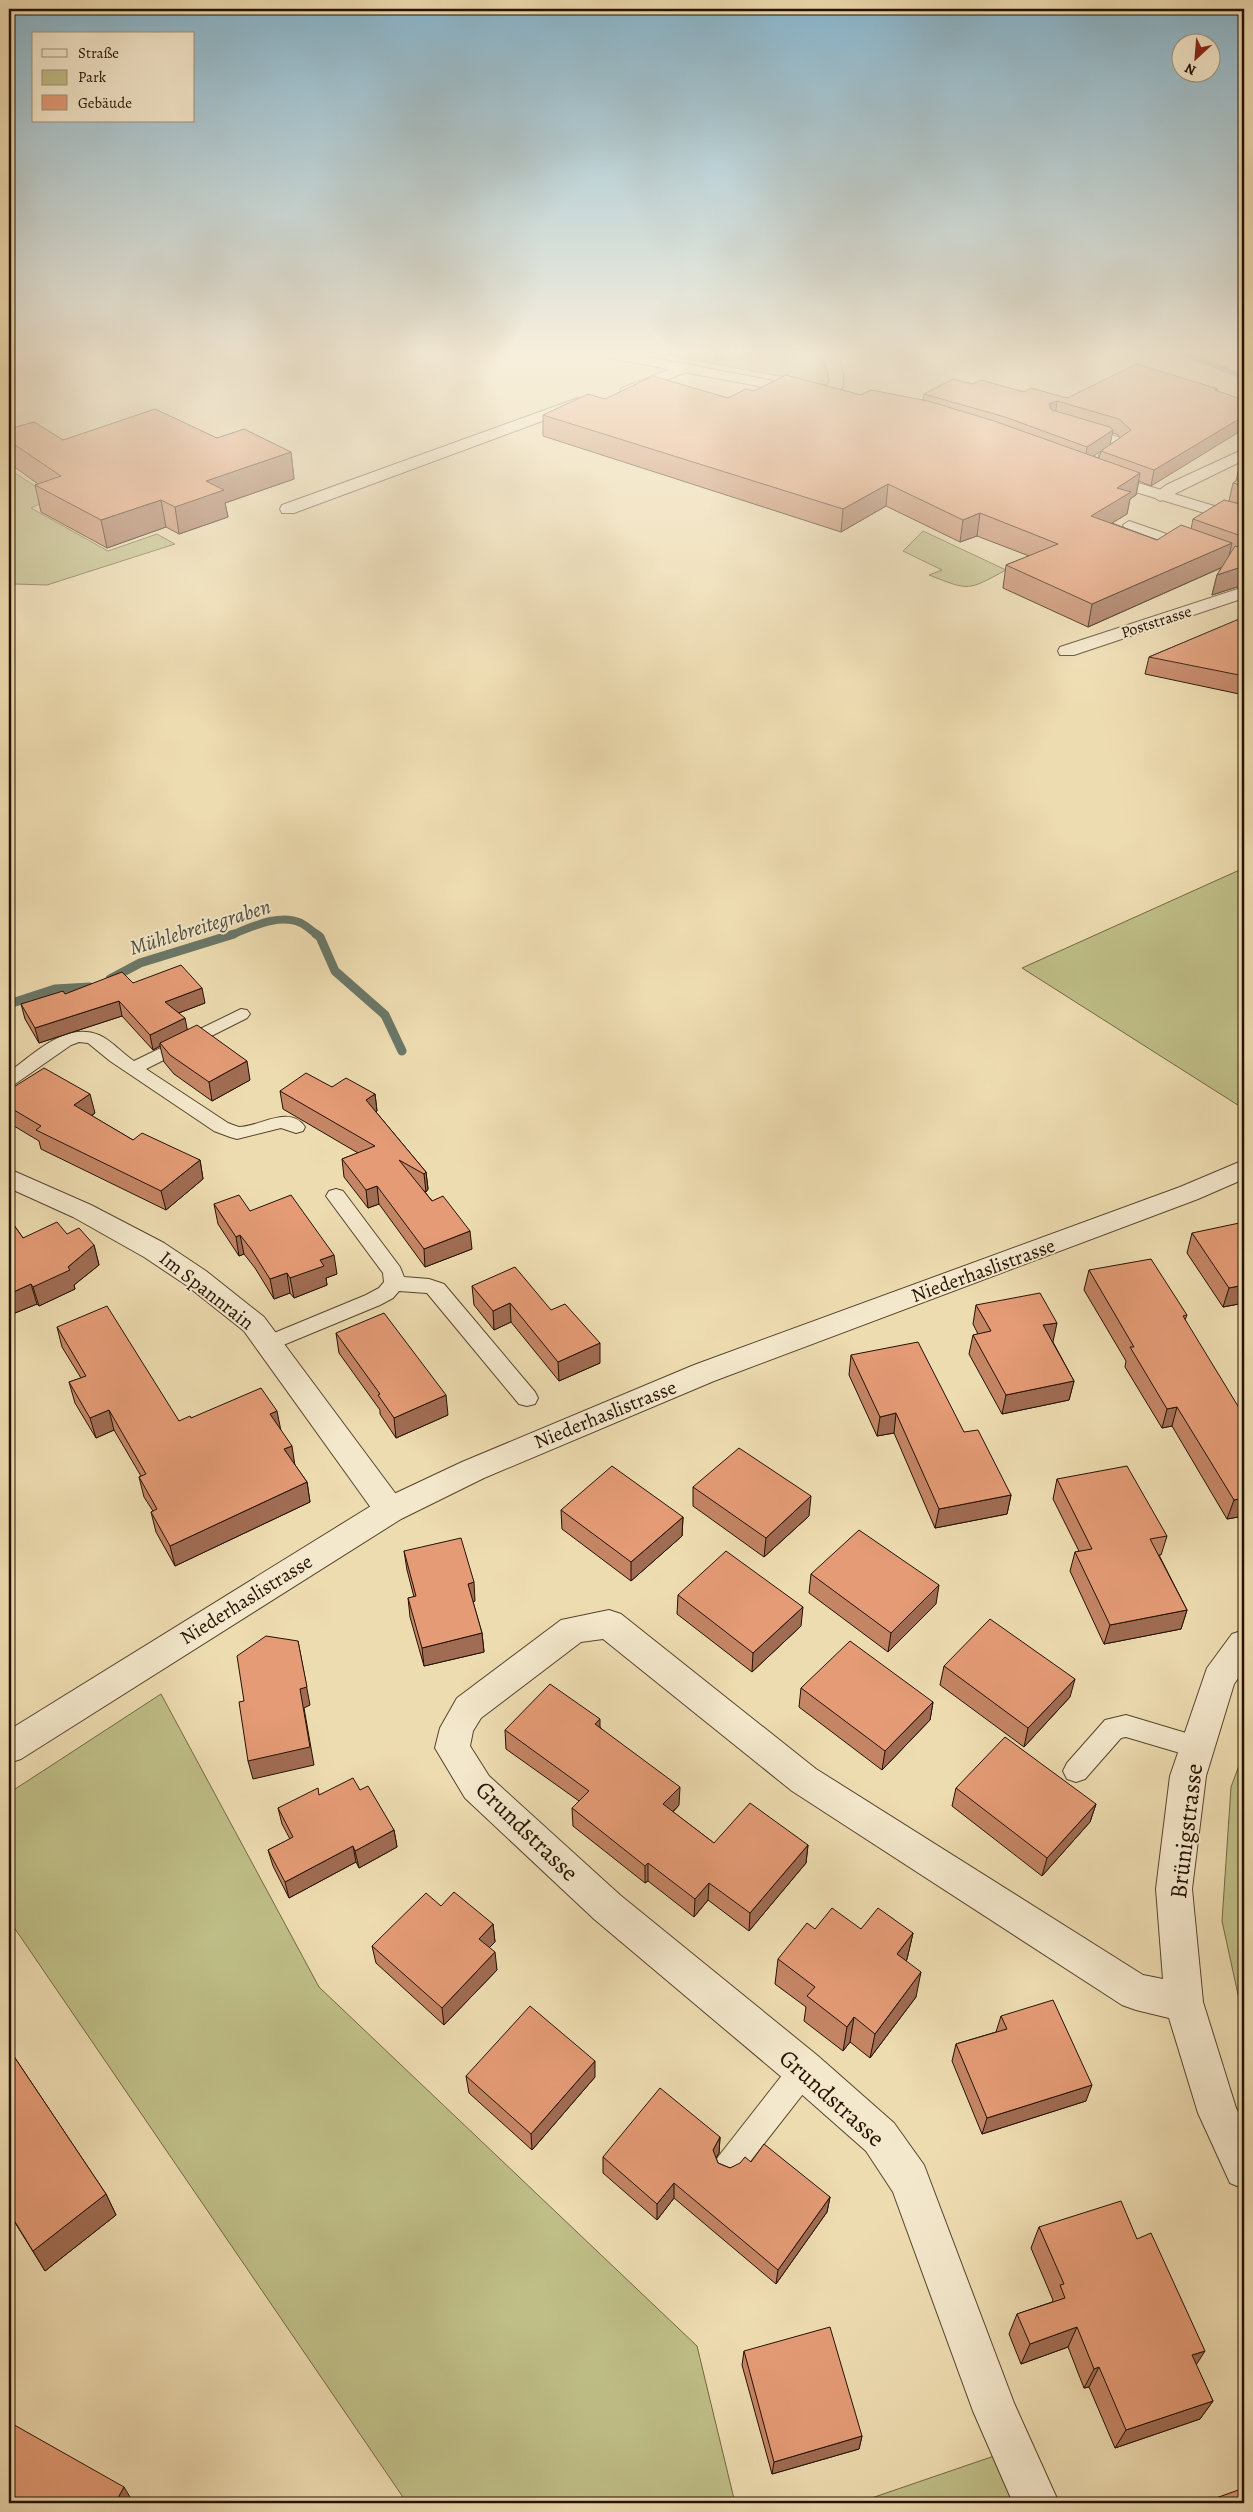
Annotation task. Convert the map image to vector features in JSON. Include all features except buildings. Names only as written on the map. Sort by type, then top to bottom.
[{"type":"street","points":[[288,509],[389,471]]},
{"type":"street","points":[[1097,471],[1160,496],[1244,520]]},
{"type":"street","points":[[1160,496],[1172,488],[1208,471]]},
{"type":"street","name":"Poststrasse","points":[[1067,651],[1244,592]]},
{"type":"street","name":"Niederhaslistrasse","points":[[9,1748],[390,1510],[538,1441],[704,1373],[1189,1194],[1244,1169]]},
{"type":"street","name":"Im Spannrain","points":[[9,1178],[82,1211],[154,1250],[196,1278],[254,1324],[390,1510]]},
{"type":"street","name":"Grundstrasse","points":[[1036,2503],[995,2411],[909,2180],[880,2137],[804,2070],[607,1907],[477,1787],[452,1748],[456,1728],[469,1708],[574,1630],[609,1624],[760,1747],[854,1813],[1136,1992],[1184,2002]]},
{"type":"street","name":"Brünigstrasse","points":[[1244,1644],[1219,1678],[1188,1776],[1174,1889],[1184,2002],[1218,2113],[1244,2169]]},
{"type":"lane","points":[[1129,525],[1200,550]]},
{"type":"lane","points":[[133,1068],[240,1014]]},
{"type":"lane","points":[[9,1080],[65,1041],[78,1036],[94,1038],[133,1068],[221,1128],[237,1133],[282,1122],[296,1127]]},
{"type":"lane","points":[[269,1343],[373,1300],[386,1293],[394,1282],[393,1272],[336,1196]]},
{"type":"lane","points":[[394,1282],[428,1286],[437,1289],[527,1398]]},
{"type":"lane","points":[[1076,1771],[1114,1728],[1126,1726],[1197,1747]]},
{"type":"lane","points":[[728,2167],[804,2070]]},
{"type":"green space","points":[[9,471],[12,471],[53,498],[31,508],[108,551],[157,534],[175,544],[47,585],[14,584],[9,581]]},
{"type":"green space","points":[[923,531],[1006,570],[983,582],[968,586],[953,584],[929,575],[942,570],[903,551]]},
{"type":"green space","points":[[1244,868],[1244,1109],[1022,968]]},
{"type":"green space","points":[[161,1694],[319,1987],[697,2346],[735,2503],[407,2503],[9,1920],[9,1793]]},
{"type":"green space","points":[[1244,1752],[1244,2022],[1222,1921],[1231,1787]]},
{"type":"green space","points":[[997,2455],[1018,2503],[857,2503]]},
{"type":"waterway","name":"Mühlebreitegraben","points":[[232,935],[266,922],[293,920],[301,923],[318,935]]},
{"type":"waterway","name":"Mühlebreitegraben","points":[[316,934],[320,937],[335,971],[385,1015],[402,1051]]},
{"type":"waterway","name":"Mühlebreitegraben","points":[[110,979],[140,963],[232,935]]},
{"type":"waterway","name":"Mühlebreitegraben","points":[[9,1004],[55,989],[90,987]]}]
